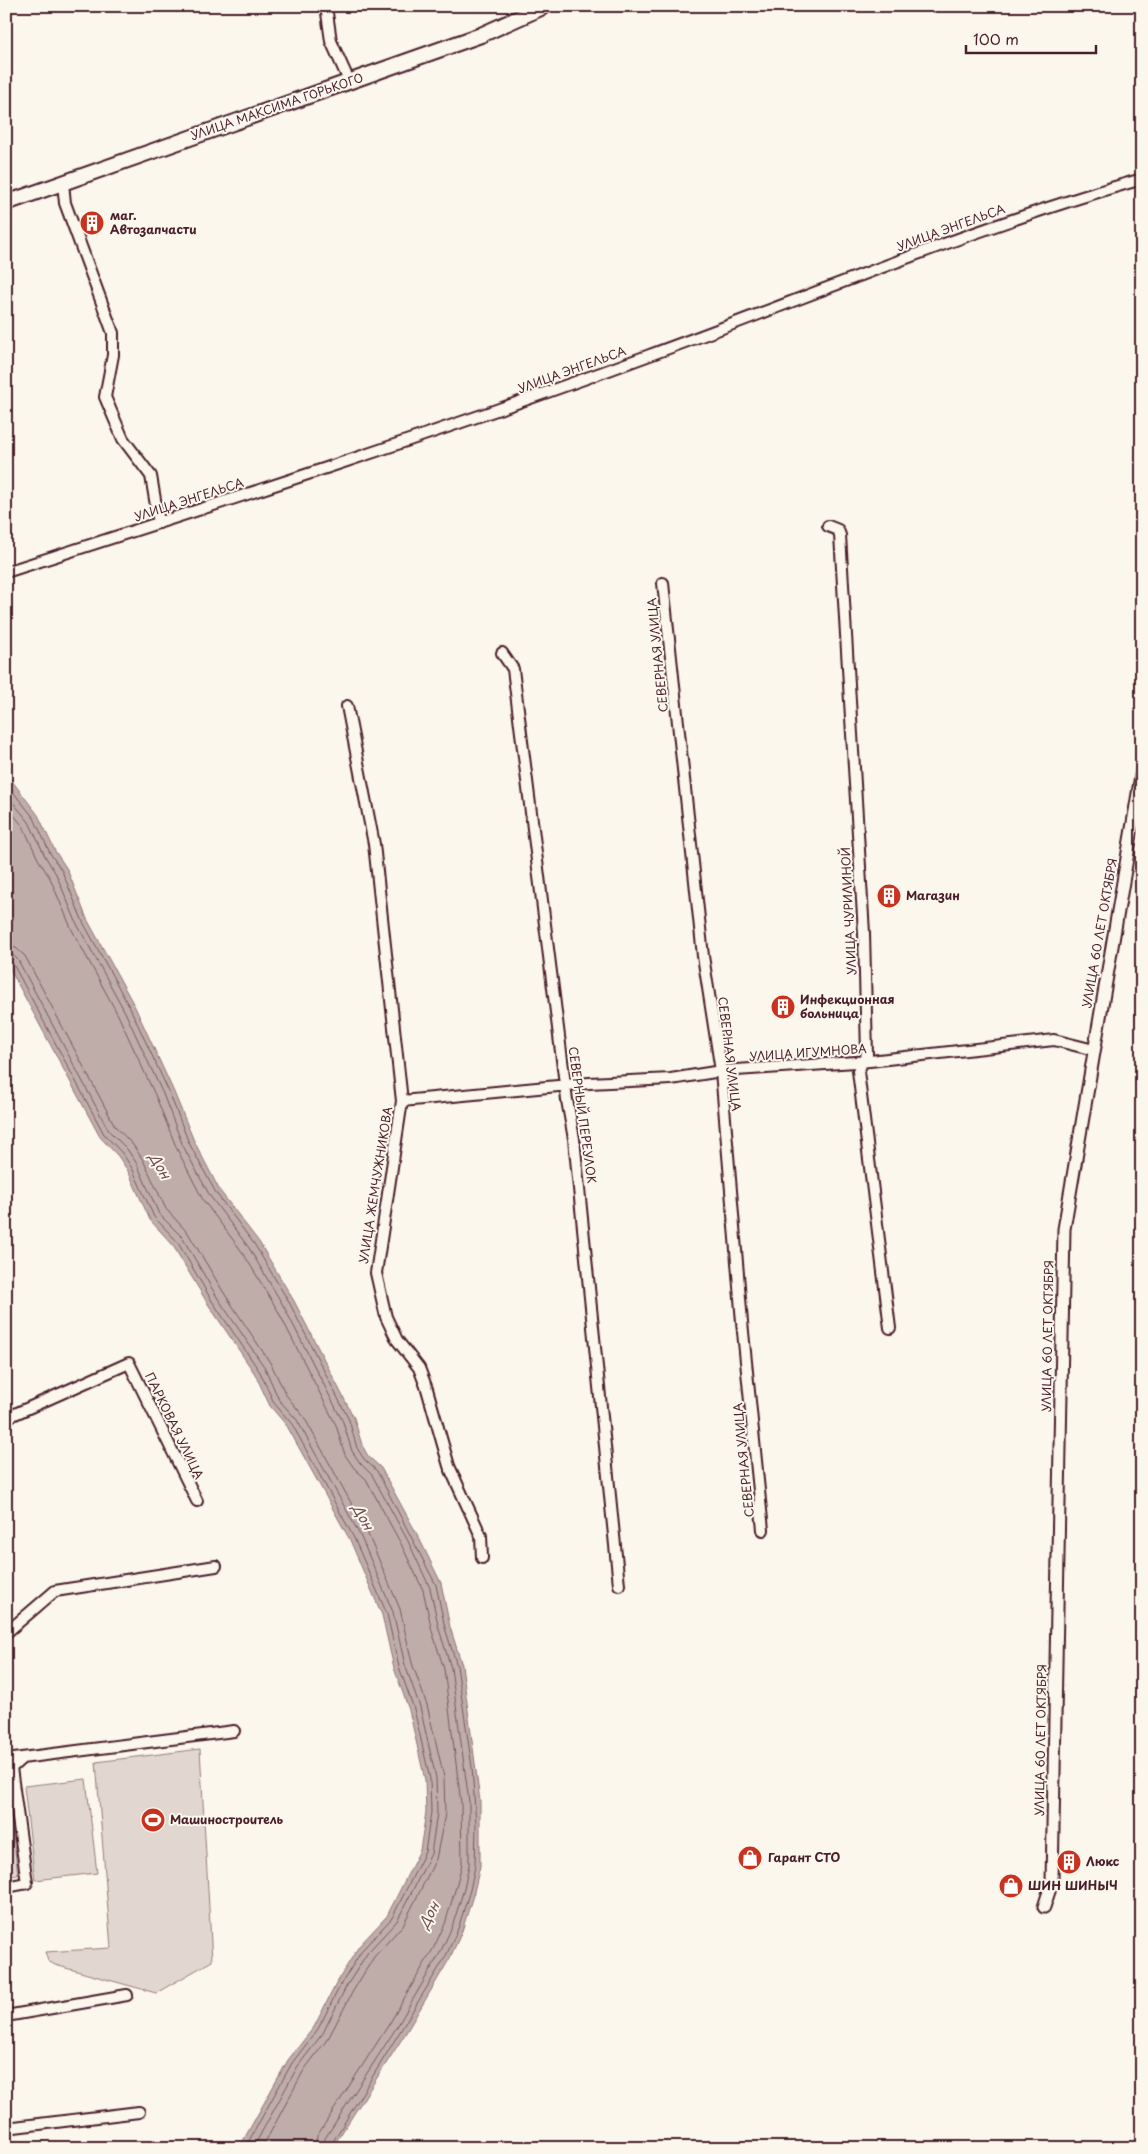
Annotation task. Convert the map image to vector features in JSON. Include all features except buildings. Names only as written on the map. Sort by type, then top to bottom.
[{"type":"main road","name":"УЛИЦА МАКСИМА ГОРЬКОГО","points":[[6,203],[481,35],[545,6]]},
{"type":"street","points":[[326,6],[331,41],[349,82]]},
{"type":"street","name":"УЛИЦА ЭНГЕЛЬСА","points":[[6,572],[386,449],[648,356],[938,245],[1065,201],[1142,179]]},
{"type":"street","points":[[63,182],[65,204],[113,333],[114,355],[105,398],[123,439],[150,476],[159,523]]},
{"type":"street","name":"УЛИЦА ЧУРИЛИНОЙ","points":[[828,526],[838,530],[840,534],[864,933],[867,1054],[858,1071],[890,1328]]},
{"type":"street","name":"СЕВЕРНАЯ УЛИЦА","points":[[663,583],[703,956],[721,1072],[742,1322],[763,1530]]},
{"type":"street","name":"СЕВЕРНЫЙ ПЕРЕУЛОК","points":[[502,653],[513,669],[565,1085],[575,1148],[619,1586]]},
{"type":"street","name":"УЛИЦА ЖЕМЧУЖНИКОВА","points":[[347,706],[374,844],[402,1101],[376,1274],[386,1317],[397,1340],[419,1368],[427,1389],[449,1466],[481,1536],[482,1558]]},
{"type":"street","name":"УЛИЦА 60 ЛЕТ ОКТЯБРЯ","points":[[1044,1907],[1052,1882],[1064,1229],[1142,770]]},
{"type":"street","name":"УЛИЦА ИГУМНОВА","points":[[402,1101],[565,1085],[671,1079],[721,1072],[862,1061],[1054,1040],[1094,1050]]},
{"type":"street","name":"ПАРКОВАЯ УЛИЦА","points":[[6,1418],[129,1363],[197,1501]]},
{"type":"street","points":[[6,1633],[54,1590],[216,1566]]},
{"type":"street","points":[[6,1760],[234,1731]]},
{"type":"street","points":[[6,1887],[27,1884],[12,1768],[22,1758]]},
{"type":"street","points":[[6,2016],[127,1995]]},
{"type":"street","points":[[6,2128],[139,2112]]},
{"type":"shaded area","name":"Машиностроитель","points":[[200,1749],[212,1961],[156,1993],[55,1965],[48,1961],[45,1952],[111,1948],[96,1762]]},
{"type":"shaded area","points":[[86,1779],[97,1873],[35,1880],[24,1786]]},
{"type":"shaded area","points":[[6,1780],[18,1875],[6,1876]]},
{"type":"water","name":"Дон","points":[[6,773],[38,815],[55,851],[67,869],[87,919],[135,1007],[194,1141],[220,1191],[259,1242],[294,1301],[354,1418],[362,1445],[368,1456],[381,1468],[418,1536],[441,1583],[450,1627],[462,1665],[480,1801],[480,1866],[474,1892],[462,1931],[450,1958],[407,2031],[332,2148],[239,2148],[288,2060],[314,2027],[337,1982],[359,1946],[387,1916],[420,1850],[426,1812],[425,1780],[409,1710],[394,1668],[382,1615],[350,1540],[287,1426],[270,1406],[255,1374],[208,1304],[172,1244],[150,1220],[128,1171],[118,1156],[100,1137],[6,962]]},
{"type":"place","name":"маг. Автозапчасти","points":[[92,223]]},
{"type":"place","name":"Магазин","points":[[889,896]]},
{"type":"place","name":"Инфекционная больница","points":[[783,1007]]},
{"type":"place","name":"Машиностроитель","points":[[153,1820]]},
{"type":"place","name":"Гарант СТО","points":[[750,1858]]},
{"type":"place","name":"Люкс","points":[[1069,1862]]},
{"type":"place","name":"ШИН ШИНЫЧ","points":[[1011,1886]]}]
